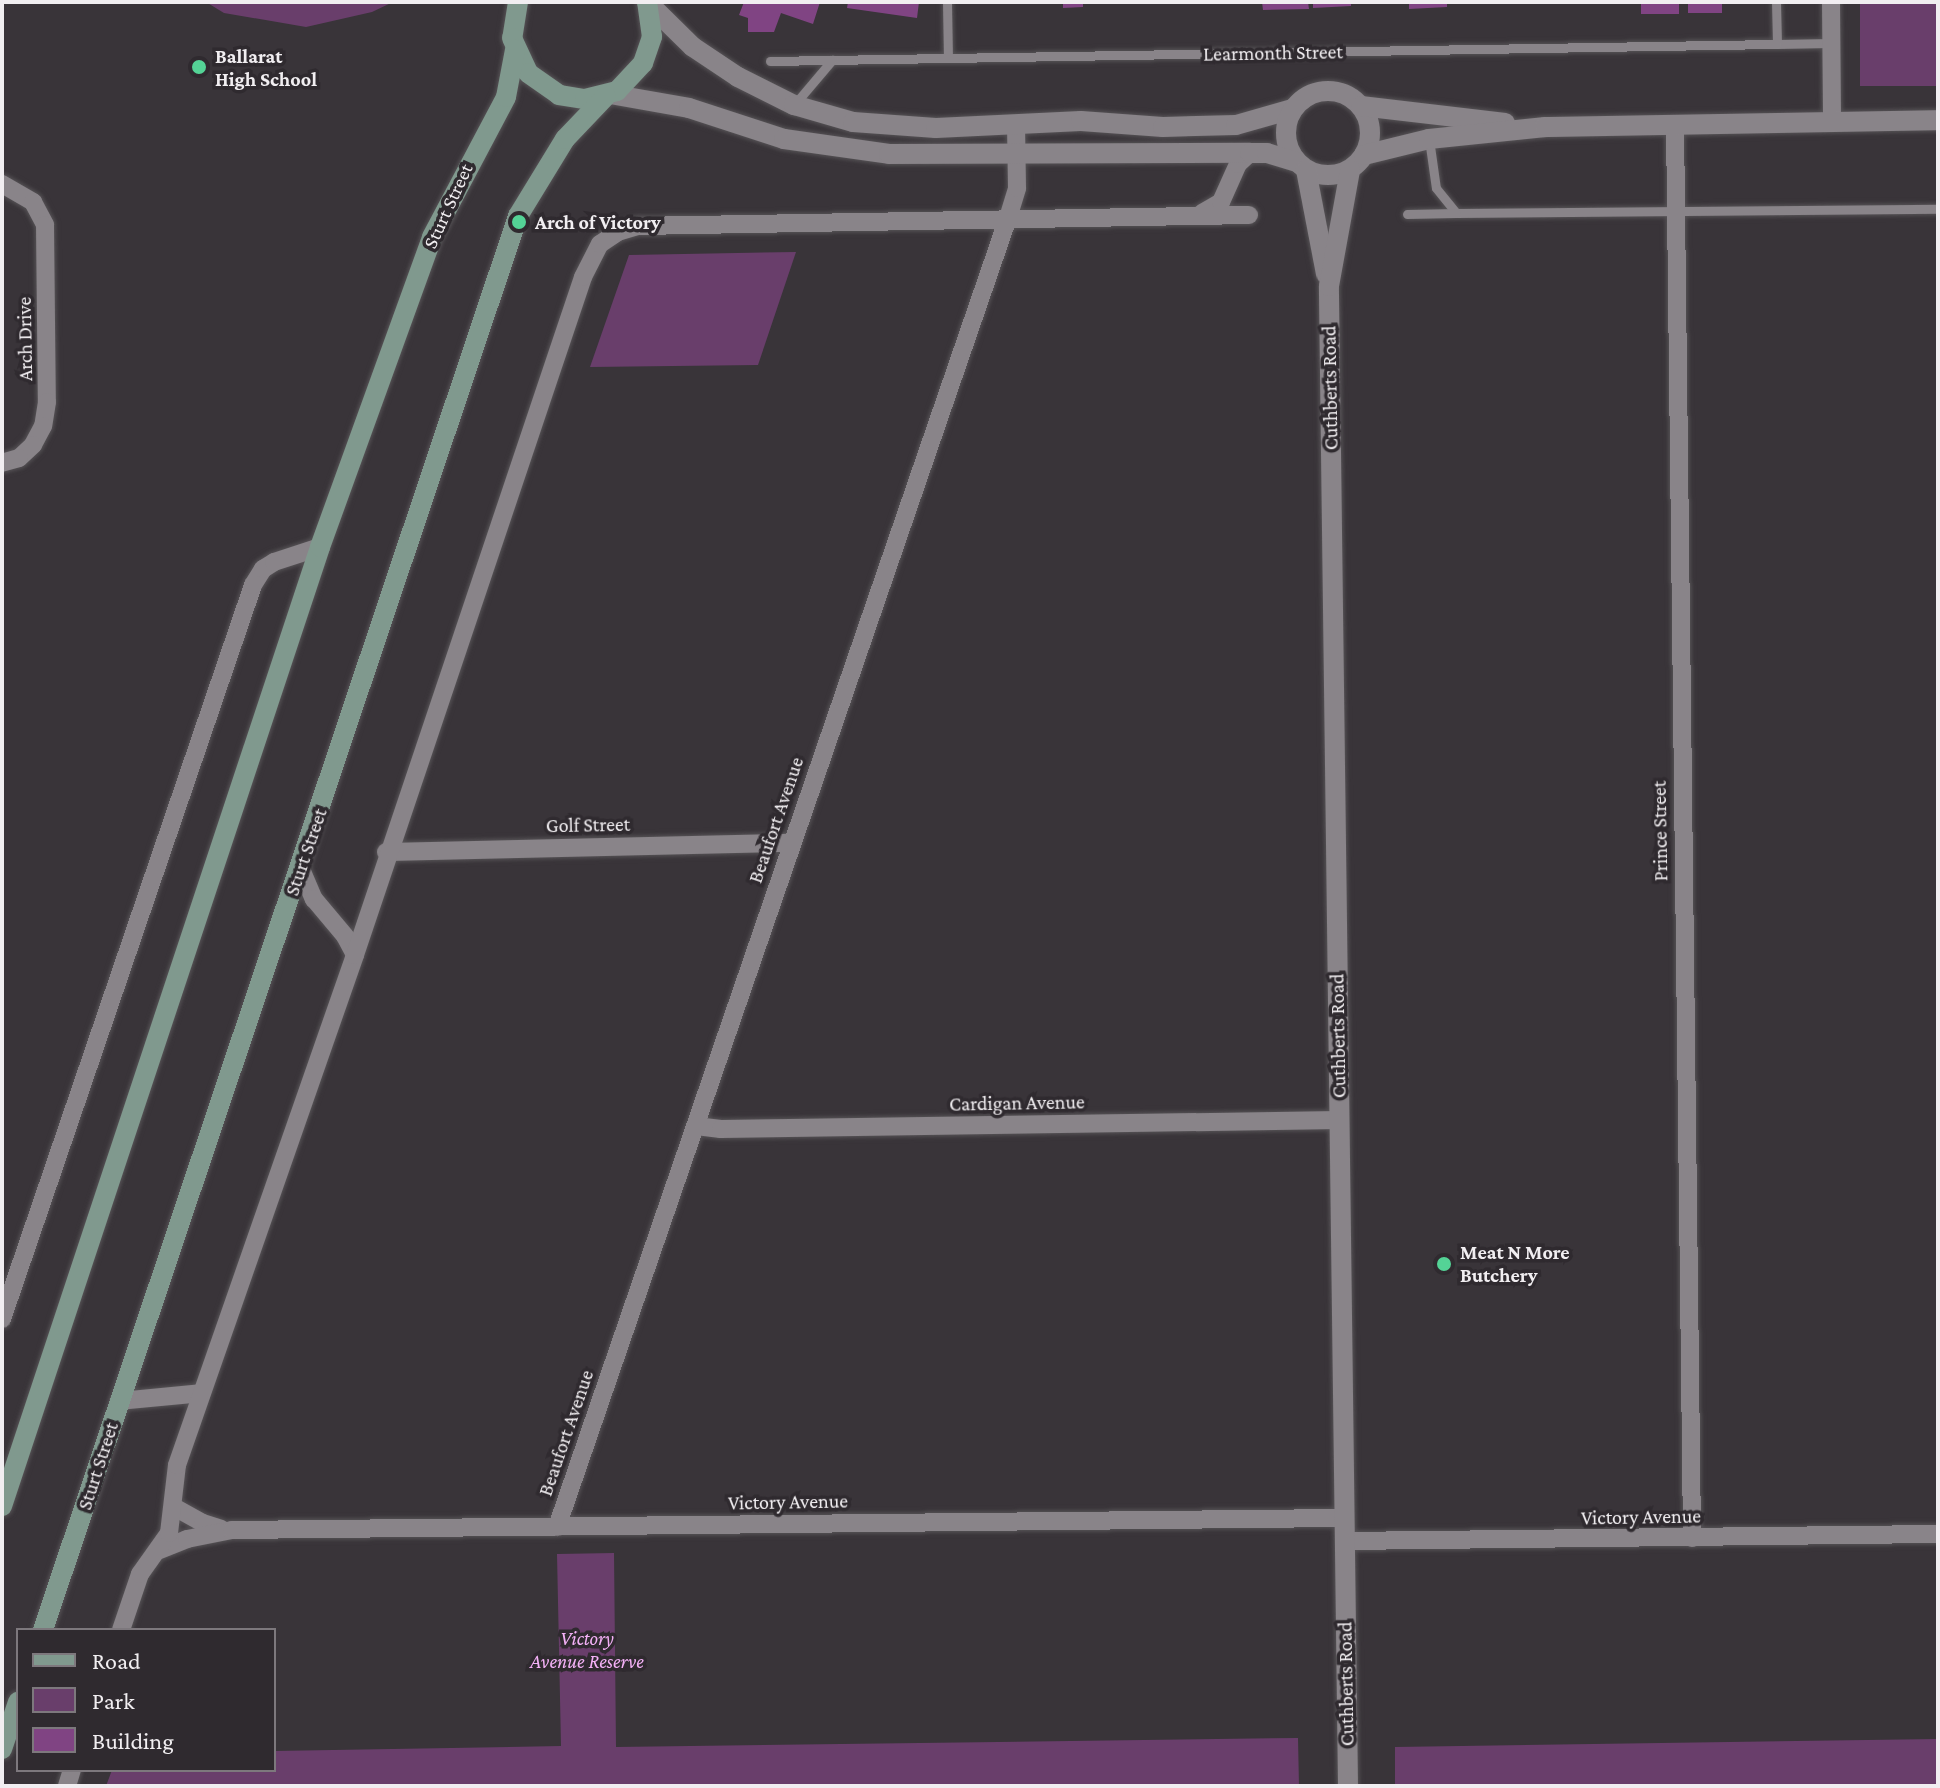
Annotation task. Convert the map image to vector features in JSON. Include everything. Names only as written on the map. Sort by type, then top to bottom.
[{"type":"main road","name":"Sturt Street","points":[[2,1506],[320,547],[432,237],[506,97],[515,50],[512,25],[518,2]]},
{"type":"main road","name":"Sturt Street","points":[[44,1628],[518,216],[556,152],[608,95],[635,75],[649,50],[652,22],[647,2]]},
{"type":"main road","points":[[515,50],[528,73],[547,90],[572,99],[608,95]]},
{"type":"main road","points":[[2,1749],[16,1708]]},
{"type":"street","points":[[647,2],[681,36],[728,71],[794,105],[823,115],[889,127],[1081,121],[1163,127],[1236,125],[1292,109],[1313,93],[1326,90],[1339,92],[1361,106],[1545,127]]},
{"type":"street","points":[[670,2],[681,36]]},
{"type":"street","points":[[1831,2],[1832,122]]},
{"type":"street","points":[[608,95],[689,108],[723,121],[810,145],[889,154],[1250,153],[1328,176],[1357,162],[1429,139],[1545,127],[1938,120]]},
{"type":"street","points":[[1357,162],[1370,130],[1361,106]]},
{"type":"street","points":[[1292,109],[1285,130],[1289,152],[1301,166]]},
{"type":"street","name":"Beaufort Avenue","points":[[557,1527],[1008,218],[1017,188],[1016,124]]},
{"type":"street","name":"Prince Street","points":[[1675,124],[1692,1538]]},
{"type":"street","points":[[1187,216],[1208,211],[1221,202],[1238,164],[1250,153]]},
{"type":"street","name":"Cuthberts Road","points":[[1329,286],[1357,162]]},
{"type":"street","name":"Cuthberts Road","points":[[1301,166],[1329,286],[1348,1786]]},
{"type":"street","name":"Arch Drive","points":[[2,184],[28,197],[41,213],[46,232],[47,410],[33,445],[19,458],[2,463]]},
{"type":"street","points":[[122,1628],[140,1574],[160,1550],[172,1526],[175,1474],[355,955],[386,852],[583,277],[596,250],[612,235],[638,226],[1249,215]]},
{"type":"street","points":[[2,1319],[253,585],[268,565],[320,547]]},
{"type":"street","name":"Golf Street","points":[[386,852],[792,843]]},
{"type":"street","points":[[301,869],[314,899],[345,936],[355,955]]},
{"type":"street","name":"Cardigan Avenue","points":[[696,1126],[721,1129],[1339,1120]]},
{"type":"street","points":[[119,1401],[202,1393]]},
{"type":"street","name":"Victory Avenue","points":[[174,1507],[203,1523],[232,1530]]},
{"type":"street","name":"Victory Avenue","points":[[160,1550],[187,1539],[232,1530],[1344,1518]]},
{"type":"street","name":"Victory Avenue","points":[[1345,1541],[1938,1534]]},
{"type":"lane","points":[[947,2],[948,57]]},
{"type":"lane","points":[[1776,2],[1777,44]]},
{"type":"lane","name":"Learmonth Street","points":[[770,61],[1831,43]]},
{"type":"lane","points":[[794,105],[832,60]]},
{"type":"lane","points":[[1429,139],[1436,188],[1456,213]]},
{"type":"lane","points":[[1407,214],[1938,209]]},
{"type":"green space","points":[[206,2],[393,2],[372,12],[306,27],[224,13]]},
{"type":"green space","points":[[1860,2],[1938,2],[1938,86],[1860,86]]},
{"type":"green space","points":[[796,252],[758,365],[590,367],[629,255]]},
{"type":"green space","name":"Victory Avenue Reserve","points":[[614,1553],[616,1747],[1298,1738],[1299,1786],[106,1786],[111,1772],[276,1772],[276,1751],[561,1746],[557,1554]]},
{"type":"green space","points":[[1938,1739],[1938,1786],[1395,1786],[1395,1747]]},
{"type":"building","points":[[744,2],[820,2],[813,24],[781,13],[774,32],[748,32],[748,18],[739,15]]},
{"type":"building","points":[[848,2],[919,2],[917,18],[847,8]]},
{"type":"building","points":[[1063,2],[1083,2],[1083,7],[1063,8]]},
{"type":"building","points":[[1262,2],[1308,2],[1309,9],[1263,10]]},
{"type":"building","points":[[1313,2],[1351,2],[1351,6],[1313,8]]},
{"type":"building","points":[[1409,2],[1447,2],[1447,7],[1409,9]]},
{"type":"building","points":[[1641,2],[1679,2],[1679,14],[1641,14]]},
{"type":"building","points":[[1688,2],[1722,2],[1722,13],[1688,13]]},
{"type":"place","name":"Ballarat High School","points":[[199,67]]},
{"type":"place","name":"Arch of Victory","points":[[519,222]]},
{"type":"place","name":"Meat N More Butchery","points":[[1444,1264]]}]
